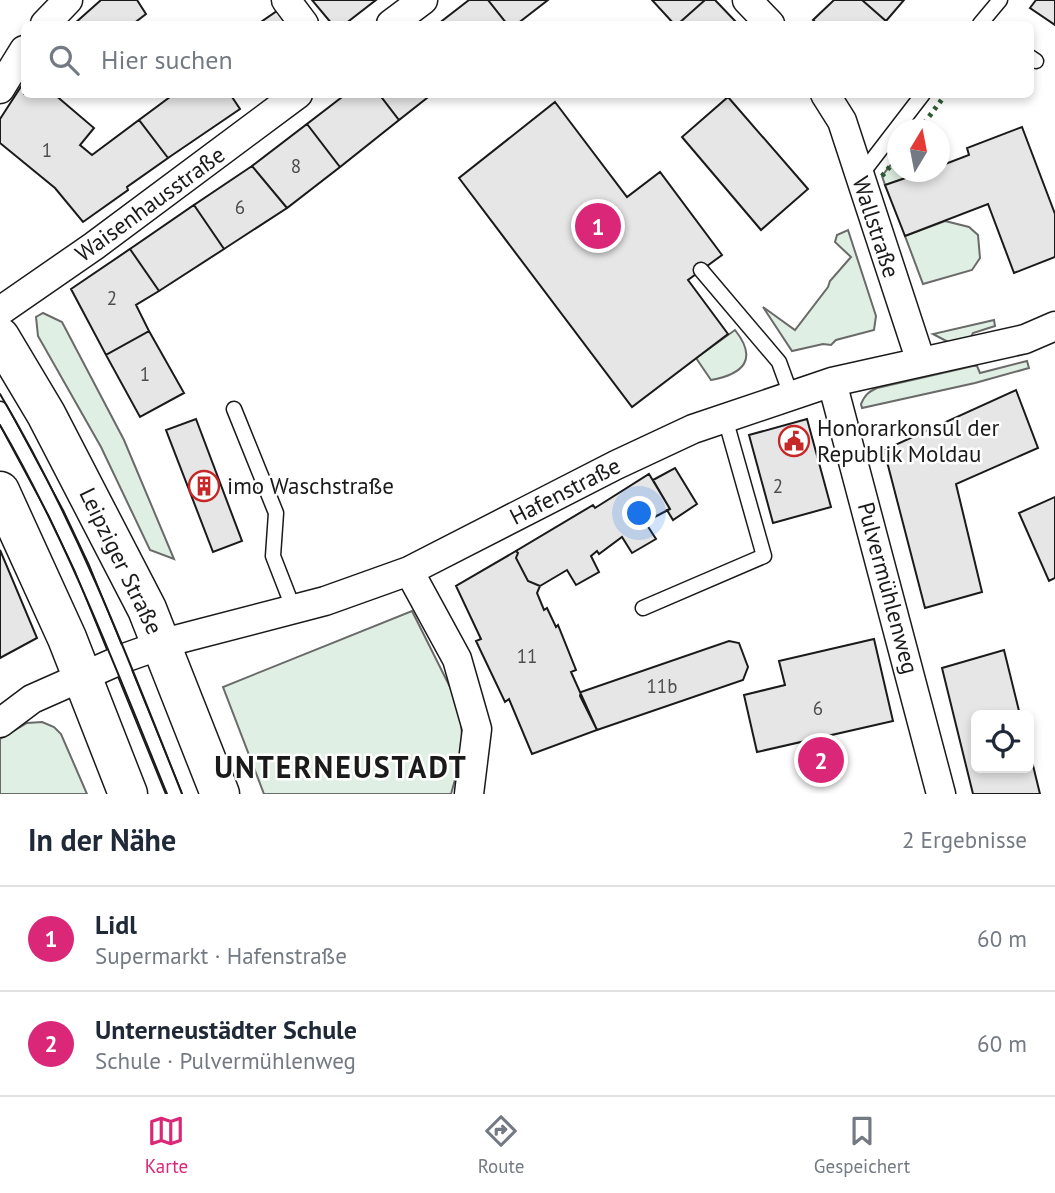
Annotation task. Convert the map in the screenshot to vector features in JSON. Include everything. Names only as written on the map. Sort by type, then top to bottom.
[{"type":"main road","name":"Leipziger Straße","points":[[0,337],[46,414],[147,609],[220,794]]},
{"type":"main road","points":[[0,491],[67,638],[128,794]]},
{"type":"street","points":[[48,21],[68,0]]},
{"type":"street","points":[[286,0],[302,21]]},
{"type":"street","points":[[395,21],[424,0]]},
{"type":"street","points":[[747,0],[767,21]]},
{"type":"street","points":[[0,89],[21,55]]},
{"type":"street","name":"Waisenhausstraße","points":[[0,312],[94,246],[293,98]]},
{"type":"street","name":"Wallstraße","points":[[828,98],[842,121],[921,362]]},
{"type":"street","name":"Hafenstraße","points":[[0,723],[32,699],[162,644],[294,610],[409,571],[615,465],[693,429],[832,382],[1025,339],[1055,326]]},
{"type":"street","name":"Pulvermühlenweg","points":[[832,382],[941,794]]},
{"type":"street","points":[[409,571],[457,659],[477,729],[469,794]]},
{"type":"lane","points":[[986,21],[1000,0]]},
{"type":"lane","points":[[860,177],[920,98]]},
{"type":"lane","points":[[701,270],[779,362],[791,395]]},
{"type":"lane","points":[[0,409],[56,513],[174,794]]},
{"type":"lane","points":[[234,409],[276,513],[273,556],[294,610]]},
{"type":"lane","points":[[643,608],[764,556],[725,418]]},
{"type":"green space","points":[[887,170],[887,182],[894,182],[885,185],[882,176]]},
{"type":"green space","points":[[945,221],[969,227],[978,235],[980,258],[972,270],[923,284],[905,236]]},
{"type":"green space","points":[[848,230],[876,316],[874,330],[836,340],[831,345],[823,344],[792,351],[763,307],[795,330],[851,257],[835,242],[837,235]]},
{"type":"green space","points":[[43,313],[62,322],[124,440],[174,559],[150,550],[101,447],[38,336],[36,317]]},
{"type":"green space","points":[[994,320],[995,326],[973,333],[967,345],[950,343],[933,334]]},
{"type":"green space","points":[[735,330],[746,349],[744,364],[732,374],[711,380],[696,358]]},
{"type":"green space","points":[[1027,361],[1029,368],[862,408],[865,396],[877,388],[973,366],[977,366],[980,373]]},
{"type":"green space","points":[[412,611],[460,707],[463,751],[451,794],[264,794],[223,687]]},
{"type":"green space","points":[[42,722],[54,727],[61,734],[87,794],[0,794],[0,739],[27,723]]},
{"type":"building","points":[[101,0],[137,0],[146,14],[137,21],[77,21]]},
{"type":"building","points":[[312,0],[376,0],[349,21],[330,21]]},
{"type":"building","points":[[469,0],[488,0],[505,21],[442,21]]},
{"type":"building","points":[[488,0],[548,0],[521,21],[505,21]]},
{"type":"building","points":[[652,0],[705,0],[681,21],[671,21]]},
{"type":"building","points":[[705,0],[715,0],[735,21],[681,21]]},
{"type":"building","points":[[834,0],[862,0],[886,21],[814,21]]},
{"type":"building","points":[[862,0],[904,0],[886,21]]},
{"type":"building","points":[[1036,0],[1055,0],[1055,25],[1030,8]]},
{"type":"building","points":[[277,11],[284,21],[262,21]]},
{"type":"building","points":[[21,87],[21,98],[59,98],[94,128],[80,145],[92,155],[139,120],[168,158],[83,222],[55,188],[0,143],[0,119]]},
{"type":"building","points":[[169,98],[233,98],[240,109],[168,158],[139,120]]},
{"type":"building","points":[[341,98],[382,98],[399,120],[340,167],[307,124]]},
{"type":"building","points":[[382,98],[427,98],[399,120]]},
{"type":"building","points":[[729,98],[808,189],[761,230],[682,137]]},
{"type":"building","points":[[555,102],[627,197],[660,172],[722,255],[688,280],[728,334],[632,407],[459,178]]},
{"type":"building","points":[[307,124],[340,167],[287,208],[252,166]]},
{"type":"building","points":[[1022,127],[1055,214],[1055,257],[1014,273],[988,204],[905,236],[885,185],[894,182],[950,182],[950,162],[969,155],[967,148]]},
{"type":"building","points":[[252,166],[287,208],[224,249],[194,205]]},
{"type":"building","points":[[194,205],[224,249],[159,291],[130,249]]},
{"type":"building","points":[[130,249],[159,291],[136,305],[149,331],[106,355],[71,289]]},
{"type":"building","points":[[149,331],[184,393],[140,417],[106,355]]},
{"type":"building","points":[[1016,390],[1038,448],[956,484],[982,592],[925,608],[884,450]]},
{"type":"building","name":"imo Waschstraße","points":[[196,419],[242,541],[213,552],[166,430]]},
{"type":"building","points":[[807,419],[831,507],[773,523],[749,435]]},
{"type":"building","points":[[675,468],[697,504],[673,520],[667,510],[670,509],[653,480]]},
{"type":"building","points":[[649,474],[670,509],[645,522],[656,539],[632,553],[622,537],[599,554],[597,551],[591,556],[599,572],[576,585],[567,570],[540,586],[528,581],[516,558],[516,551],[593,505],[595,508]]},
{"type":"building","points":[[1055,497],[1055,578],[1049,581],[1019,513]]},
{"type":"building","points":[[0,550],[37,638],[0,658]]},
{"type":"building","points":[[516,551],[516,558],[528,581],[540,586],[537,593],[544,610],[547,608],[556,627],[558,625],[576,670],[571,672],[597,730],[532,754],[509,699],[505,702],[476,641],[481,639],[456,586]]},
{"type":"building","points":[[874,639],[893,721],[757,752],[744,695],[785,685],[779,661]]},
{"type":"building","points":[[729,641],[739,643],[748,667],[743,680],[597,730],[580,696],[581,692]]},
{"type":"building","points":[[1004,650],[1019,710],[971,710],[971,773],[1034,773],[1034,769],[1040,794],[973,794],[942,668]]},
{"type":"tram line","points":[[0,394],[52,490],[99,590],[182,794]]},
{"type":"tram line","points":[[0,425],[25,469],[69,560],[167,794]]},
{"type":"hedge","points":[[927,119],[943,98]]},
{"type":"hedge","points":[[882,176],[887,170]]},
{"type":"place","name":"Lidl","points":[[598,226]]},
{"type":"place","name":"Honorarkonsul der Republik Moldau","points":[[794,441]]},
{"type":"place","name":"imo Waschstraße","points":[[204,486]]},
{"type":"place","name":"Unterneustädter Schule","points":[[821,760]]},
{"type":"district","name":"UNTERNEUSTADT","points":[[341,768]]}]
